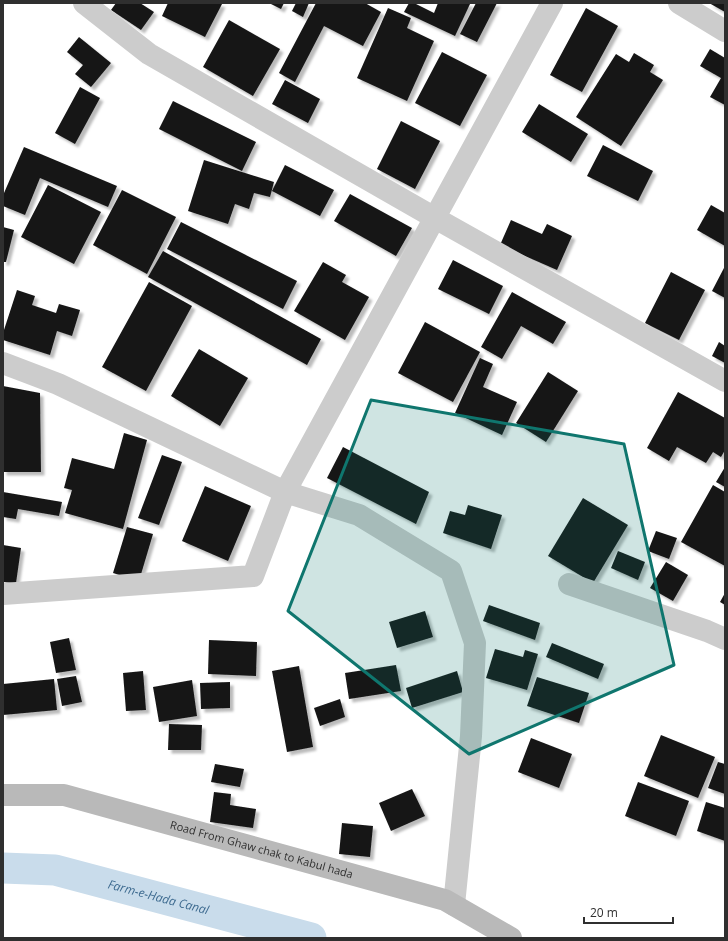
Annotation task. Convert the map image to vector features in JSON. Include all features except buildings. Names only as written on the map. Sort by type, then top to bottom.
[{"type":"street","points":[[84,3],[149,54],[435,218],[725,380]]},
{"type":"street","points":[[3,594],[253,576],[285,492],[552,3]]},
{"type":"street","points":[[679,3],[725,31]]},
{"type":"street","points":[[3,363],[58,384],[285,492],[359,515],[451,571],[475,643],[471,736],[454,905]]},
{"type":"street","points":[[569,584],[707,631],[725,639]]},
{"type":"street","name":"Road From Ghaw chak to Kabul hada","points":[[3,795],[64,795],[438,898],[445,900],[512,938]]},
{"type":"highlighted area","points":[[371,400],[624,444],[674,665],[469,754],[288,611]]},
{"type":"waterway","name":"Farm-e-Hada Canal","points":[[3,868],[55,870],[311,938]]}]
